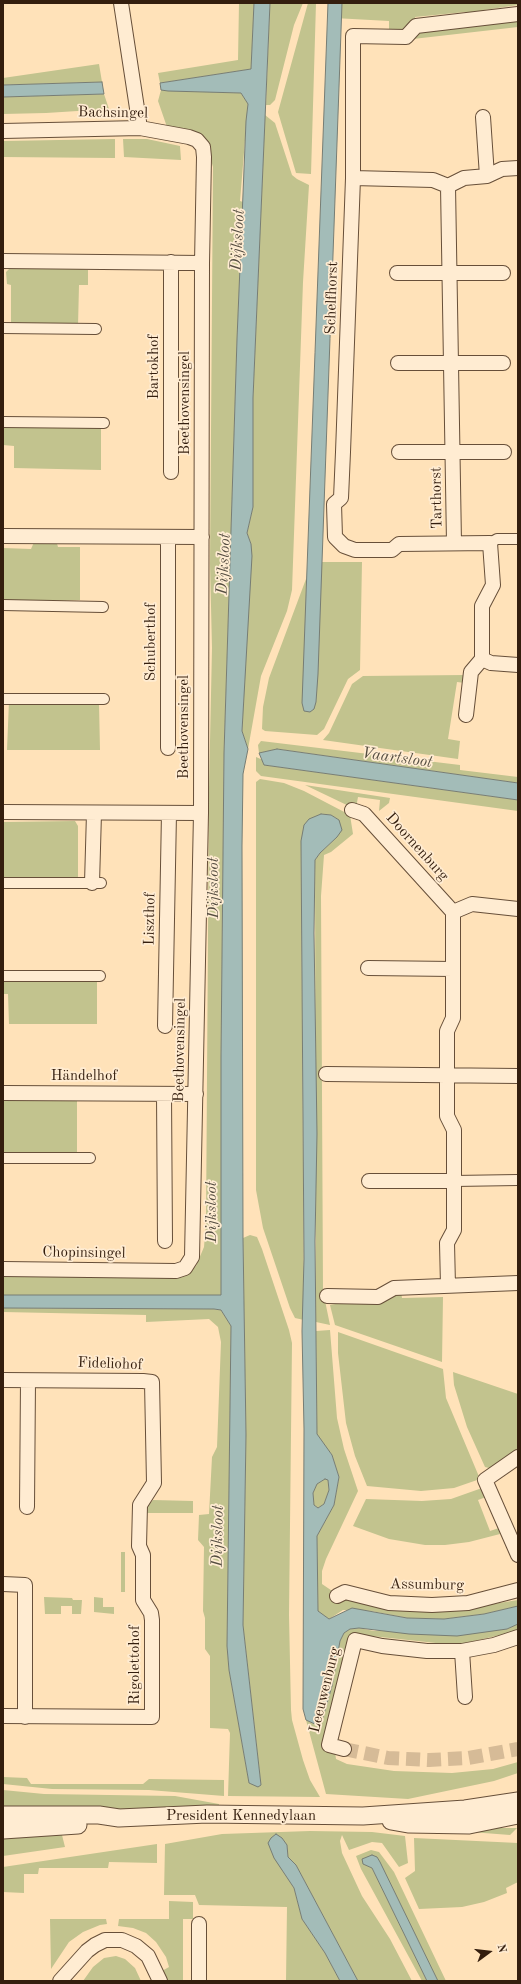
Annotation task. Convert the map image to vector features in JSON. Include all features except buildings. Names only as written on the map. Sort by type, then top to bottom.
[{"type":"street","points":[[120,3],[140,128]]},
{"type":"street","name":"Schelfhorst","points":[[518,14],[416,26],[406,37],[353,36],[353,178],[341,498],[334,504],[335,537],[344,546],[355,550],[392,550],[399,544],[490,543],[497,539],[518,539]]},
{"type":"street","points":[[483,118],[487,176]]},
{"type":"street","name":"Bachsingel","points":[[3,131],[140,128],[189,137],[197,140],[203,147],[204,162]]},
{"type":"street","name":"Beethovensingel","points":[[165,1271],[176,1271],[185,1268],[190,1263],[194,1249],[201,813],[202,263],[204,162]]},
{"type":"street","points":[[353,178],[433,180],[448,186],[464,178],[487,176],[502,169],[518,168]]},
{"type":"street","name":"Tarthorst","points":[[448,186],[454,543]]},
{"type":"street","points":[[3,261],[202,263]]},
{"type":"street","name":"Bartokhof","points":[[171,262],[171,472]]},
{"type":"street","points":[[396,274],[502,273]]},
{"type":"street","points":[[3,328],[96,329]]},
{"type":"street","points":[[398,363],[503,363]]},
{"type":"street","points":[[3,422],[104,423]]},
{"type":"street","name":"Tarthorst","points":[[399,452],[504,452]]},
{"type":"street","points":[[3,536],[202,537]]},
{"type":"street","name":"Schuberthof","points":[[168,537],[168,748]]},
{"type":"street","points":[[466,715],[471,672],[482,659],[482,606],[493,585],[490,543]]},
{"type":"street","points":[[3,605],[103,607]]},
{"type":"street","points":[[482,659],[492,663],[518,665]]},
{"type":"street","points":[[3,699],[104,699]]},
{"type":"street","name":"Doornenburg","points":[[352,810],[364,814],[452,912]]},
{"type":"street","points":[[3,812],[201,813]]},
{"type":"street","points":[[3,883],[96,883],[94,813]]},
{"type":"street","name":"Liszthof","points":[[165,1026],[169,813]]},
{"type":"street","points":[[448,1286],[447,1243],[454,1230],[454,1130],[447,1116],[447,1031],[453,1018],[452,912],[472,904],[518,910]]},
{"type":"street","points":[[368,968],[453,968]]},
{"type":"street","points":[[3,976],[100,976]]},
{"type":"street","points":[[326,1074],[518,1076]]},
{"type":"street","name":"Händelhof","points":[[3,1093],[196,1094]]},
{"type":"street","points":[[164,1094],[164,1241]]},
{"type":"street","points":[[3,1158],[90,1158]]},
{"type":"street","points":[[369,1180],[518,1180]]},
{"type":"street","name":"Chopinsingel","points":[[3,1269],[165,1271]]},
{"type":"street","points":[[327,1296],[378,1297],[394,1288],[518,1283]]},
{"type":"street","name":"Fideliohof","points":[[3,1380],[28,1381],[45,1379],[152,1382],[154,1483],[148,1491]]},
{"type":"street","points":[[27,1507],[28,1381]]},
{"type":"street","points":[[518,1457],[485,1480],[518,1555]]},
{"type":"street","name":"Rigolettohof","points":[[3,1716],[152,1717],[152,1620],[151,1613],[143,1600],[143,1555],[139,1546],[140,1505],[148,1491]]},
{"type":"street","points":[[3,1584],[25,1585],[25,1717]]},
{"type":"street","name":"Assumburg","points":[[336,1596],[345,1592],[389,1603],[468,1603],[518,1590]]},
{"type":"street","name":"Leeuwenburg","points":[[344,1749],[328,1745],[355,1640],[382,1646],[427,1651],[462,1651],[494,1645],[518,1637]]},
{"type":"street","points":[[462,1651],[466,1697]]},
{"type":"street","name":"President Kennedylaan","points":[[3,1815],[99,1815],[119,1818],[206,1814],[363,1816],[465,1809],[518,1801]]},
{"type":"street","name":"President Kennedylaan","points":[[363,1816],[408,1824],[468,1824],[518,1815]]},
{"type":"street","name":"President Kennedylaan","points":[[3,1830],[100,1824],[119,1818]]},
{"type":"street","points":[[199,1924],[199,1981]]},
{"type":"street","points":[[60,1981],[87,1951],[105,1940],[122,1940],[136,1946],[148,1956],[160,1981]]},
{"type":"green space","points":[[239,3],[254,3],[251,69],[160,83],[158,73],[238,60]]},
{"type":"green space","points":[[270,3],[303,3],[294,25],[275,100],[270,105],[266,105]]},
{"type":"green space","points":[[308,3],[316,3],[311,174],[296,173],[278,112]]},
{"type":"green space","points":[[334,3],[518,3],[518,5],[484,10],[484,12],[476,13],[476,11],[466,14],[465,12],[415,17],[416,26],[389,37],[389,21],[334,18]]},
{"type":"green space","points":[[518,19],[518,27],[413,39],[413,32]]},
{"type":"green space","points":[[99,64],[102,82],[3,85],[3,78]]},
{"type":"green space","points":[[161,90],[241,93],[248,104],[240,201],[243,202],[237,339],[224,753],[221,1057],[221,1295],[3,1295],[3,1276],[190,1271],[196,1266],[204,1247],[206,1223],[209,788],[212,648],[210,564],[213,167],[206,142],[167,127],[158,101]]},
{"type":"green space","points":[[104,94],[109,109],[3,114],[3,97]]},
{"type":"green space","points":[[265,115],[275,123],[292,175],[309,185],[303,282],[292,590],[287,611],[261,676],[248,749],[242,731],[251,544],[247,533],[253,507],[253,398]]},
{"type":"green space","points":[[115,139],[115,158],[3,157],[3,141]]},
{"type":"green space","points":[[123,139],[147,139],[180,146],[181,160],[124,157]]},
{"type":"green space","points":[[12,266],[75,268],[88,270],[88,285],[79,285],[78,326],[11,325],[11,285],[7,284],[6,272]]},
{"type":"green space","points":[[101,425],[101,470],[14,468],[14,446],[3,445],[3,426]]},
{"type":"green space","points":[[35,540],[56,540],[58,547],[80,547],[80,600],[3,602],[3,548],[31,549]]},
{"type":"green space","points":[[321,562],[362,562],[360,670],[348,679],[324,729],[317,735],[265,731],[262,729],[263,707],[269,678],[306,579],[306,613],[316,702]]},
{"type":"green space","points":[[465,675],[465,683],[457,682],[448,739],[460,741],[458,759],[323,740],[329,733],[352,684],[363,676]]},
{"type":"green space","points":[[9,701],[99,703],[100,750],[7,750]]},
{"type":"green space","points":[[261,741],[460,765],[460,770],[518,777],[518,783],[278,749],[259,753],[258,745]]},
{"type":"green space","points":[[256,757],[263,760],[264,765],[518,800],[518,811],[261,776],[256,771]]},
{"type":"green space","points":[[260,779],[284,783],[304,791],[350,815],[353,834],[331,852],[324,855],[321,896],[323,1291],[330,1325],[316,1322],[315,860],[320,853],[337,837],[339,820],[331,815],[321,814],[310,819],[301,841],[304,1320],[295,1318],[290,1308],[263,1228],[256,1190],[256,782]]},
{"type":"green space","points":[[305,785],[390,798],[389,803],[379,811],[380,800],[358,797],[356,808],[353,808]]},
{"type":"green space","points":[[75,821],[78,826],[78,880],[3,880],[3,822]]},
{"type":"green space","points":[[3,979],[97,979],[97,1024],[9,1024],[8,994],[3,994]]},
{"type":"green space","points":[[77,1100],[77,1155],[3,1154],[3,1101]]},
{"type":"green space","points":[[250,1235],[257,1237],[262,1249],[292,1343],[289,1615],[291,1710],[292,1720],[303,1760],[310,1780],[320,1797],[228,1796],[230,1733],[228,1729],[210,1728],[210,1656],[205,1649],[205,1618],[203,1611],[204,1547],[198,1540],[199,1515],[209,1514],[212,1457],[217,1447],[221,1342],[218,1327],[209,1319],[146,1322],[146,1315],[3,1312],[3,1308],[214,1309],[221,1310],[231,1326],[227,1646],[229,1670],[249,1783],[261,1785],[243,1625],[246,1435],[243,1238]]},
{"type":"green space","points":[[401,1292],[402,1298],[443,1297],[442,1362],[335,1325],[330,1305]]},
{"type":"green space","points":[[330,1330],[337,1418],[344,1449],[358,1491],[326,1559],[322,1571],[322,1584],[344,1599],[386,1607],[461,1609],[518,1600],[518,1606],[484,1614],[444,1619],[407,1618],[371,1611],[343,1610],[329,1619],[318,1612],[317,1536],[334,1505],[339,1477],[332,1455],[317,1435],[316,1331]]},
{"type":"green space","points":[[338,1332],[443,1369],[446,1398],[480,1479],[454,1488],[421,1491],[367,1486],[355,1456],[346,1423],[338,1353]]},
{"type":"green space","points":[[453,1372],[518,1394],[518,1451],[493,1469],[485,1467],[467,1427],[454,1385]]},
{"type":"green space","points":[[325,1479],[328,1480],[329,1490],[324,1504],[318,1508],[314,1505],[313,1493],[317,1484]]},
{"type":"green space","points":[[482,1488],[486,1497],[478,1500],[490,1531],[499,1528],[500,1534],[469,1542],[445,1545],[425,1545],[389,1539],[353,1526],[366,1499],[422,1501],[451,1499]]},
{"type":"green space","points":[[153,1500],[193,1501],[193,1513],[147,1513],[147,1507]]},
{"type":"green space","points":[[121,1552],[125,1552],[125,1592],[121,1592]]},
{"type":"green space","points":[[44,1597],[72,1598],[73,1600],[82,1600],[81,1614],[72,1614],[72,1606],[61,1606],[61,1614],[45,1614]]},
{"type":"green space","points":[[94,1597],[103,1598],[103,1607],[114,1607],[114,1614],[94,1612]]},
{"type":"green space","points":[[518,1624],[518,1631],[461,1644],[445,1644],[362,1635],[335,1752],[336,1759],[347,1764],[394,1771],[452,1773],[493,1769],[518,1762],[518,1773],[494,1781],[408,1799],[326,1794],[306,1720],[317,1725],[323,1717],[332,1686],[340,1641],[344,1633],[350,1629],[359,1628],[374,1631],[507,1629]]},
{"type":"green space","points":[[3,1777],[27,1778],[31,1784],[143,1784],[149,1779],[224,1780],[224,1796],[149,1790],[52,1789],[3,1784]]},
{"type":"green space","points":[[3,1790],[44,1794],[175,1796],[219,1804],[219,1807],[141,1812],[3,1811]]},
{"type":"green space","points":[[458,1828],[517,1828],[510,1835],[458,1831]]},
{"type":"green space","points":[[310,1831],[372,1832],[405,1836],[408,1863],[399,1867],[382,1843],[372,1842],[349,1850],[342,1835],[340,1841],[342,1853],[362,1896],[390,1939],[412,1981],[358,1981],[296,1865],[288,1857],[287,1845],[282,1870],[294,1888],[302,1919],[325,1953],[340,1981],[286,1981],[287,1907],[199,1905],[195,1895],[164,1895],[165,1844],[222,1834]]},
{"type":"green space","points":[[62,1835],[65,1847],[3,1856],[3,1836]]},
{"type":"green space","points":[[414,1838],[518,1843],[518,1882],[506,1888],[507,1893],[484,1902],[462,1907],[419,1909],[405,1878],[415,1871]]},
{"type":"green space","points":[[157,1844],[157,1863],[109,1862],[108,1868],[39,1868],[38,1874],[24,1874],[24,1893],[3,1892],[3,1867]]},
{"type":"green space","points":[[371,1850],[379,1852],[394,1872],[446,1981],[438,1981],[377,1857],[364,1864],[372,1868],[427,1981],[422,1981],[361,1869],[356,1856]]},
{"type":"green space","points":[[169,1901],[193,1902],[193,1919],[183,1919],[183,1981],[166,1981],[162,1971],[169,1967],[166,1957],[156,1942],[146,1933],[133,1928],[118,1926],[119,1919],[169,1919]]},
{"type":"green space","points":[[50,1919],[106,1919],[107,1924],[100,1925],[83,1932],[69,1942],[51,1969]]},
{"type":"green space","points":[[116,1956],[125,1959],[135,1968],[141,1981],[83,1981],[93,1967],[104,1958]]},
{"type":"water","points":[[254,3],[270,3],[253,398],[253,507],[247,533],[251,544],[252,556],[242,731],[248,749],[243,774],[242,846],[243,1238],[246,1435],[243,1625],[261,1785],[258,1787],[249,1783],[229,1670],[227,1646],[231,1326],[221,1310],[214,1309],[3,1308],[3,1295],[221,1295],[221,1057],[224,753],[237,339],[246,121],[248,104],[241,93],[168,91],[161,90],[160,83],[251,69]]},
{"type":"water","points":[[328,3],[342,3],[318,674],[316,702],[314,709],[310,712],[304,711],[302,703]]},
{"type":"water","points":[[102,82],[104,94],[3,97],[3,85]]},
{"type":"water","points":[[277,749],[518,783],[518,800],[264,765],[259,753]]},
{"type":"water","points":[[321,814],[331,815],[339,820],[342,830],[315,860],[314,933],[317,1134],[315,1241],[317,1434],[332,1455],[339,1477],[334,1505],[317,1536],[318,1611],[329,1619],[352,1608],[407,1618],[444,1619],[484,1614],[518,1606],[518,1624],[507,1629],[457,1636],[409,1634],[359,1628],[350,1629],[344,1633],[340,1641],[332,1686],[323,1717],[317,1725],[306,1720],[303,1709],[304,1429],[302,1331],[304,1259],[301,841],[304,825],[309,819]],"holes":[[[325,1479],[328,1480],[329,1490],[324,1504],[318,1508],[314,1505],[313,1493],[317,1484]]]},
{"type":"water","points":[[276,1834],[282,1838],[287,1845],[288,1857],[296,1865],[358,1981],[340,1981],[325,1953],[302,1919],[294,1888],[274,1858],[268,1843]]},
{"type":"water","points":[[372,1855],[377,1857],[380,1862],[438,1981],[427,1981],[372,1868],[363,1864],[362,1859]]},
{"type":"tunnel","points":[[344,1749],[388,1758],[429,1760],[468,1758],[518,1749]]},
{"type":"water label","name":"Dijksloot","points":[[238,240]]},
{"type":"water label","name":"Dijksloot","points":[[224,564]]},
{"type":"water label","name":"Vaartsloot","points":[[397,758]]},
{"type":"water label","name":"Dijksloot","points":[[214,888]]},
{"type":"water label","name":"Dijksloot","points":[[212,1212]]},
{"type":"water label","name":"Dijksloot","points":[[218,1536]]}]
